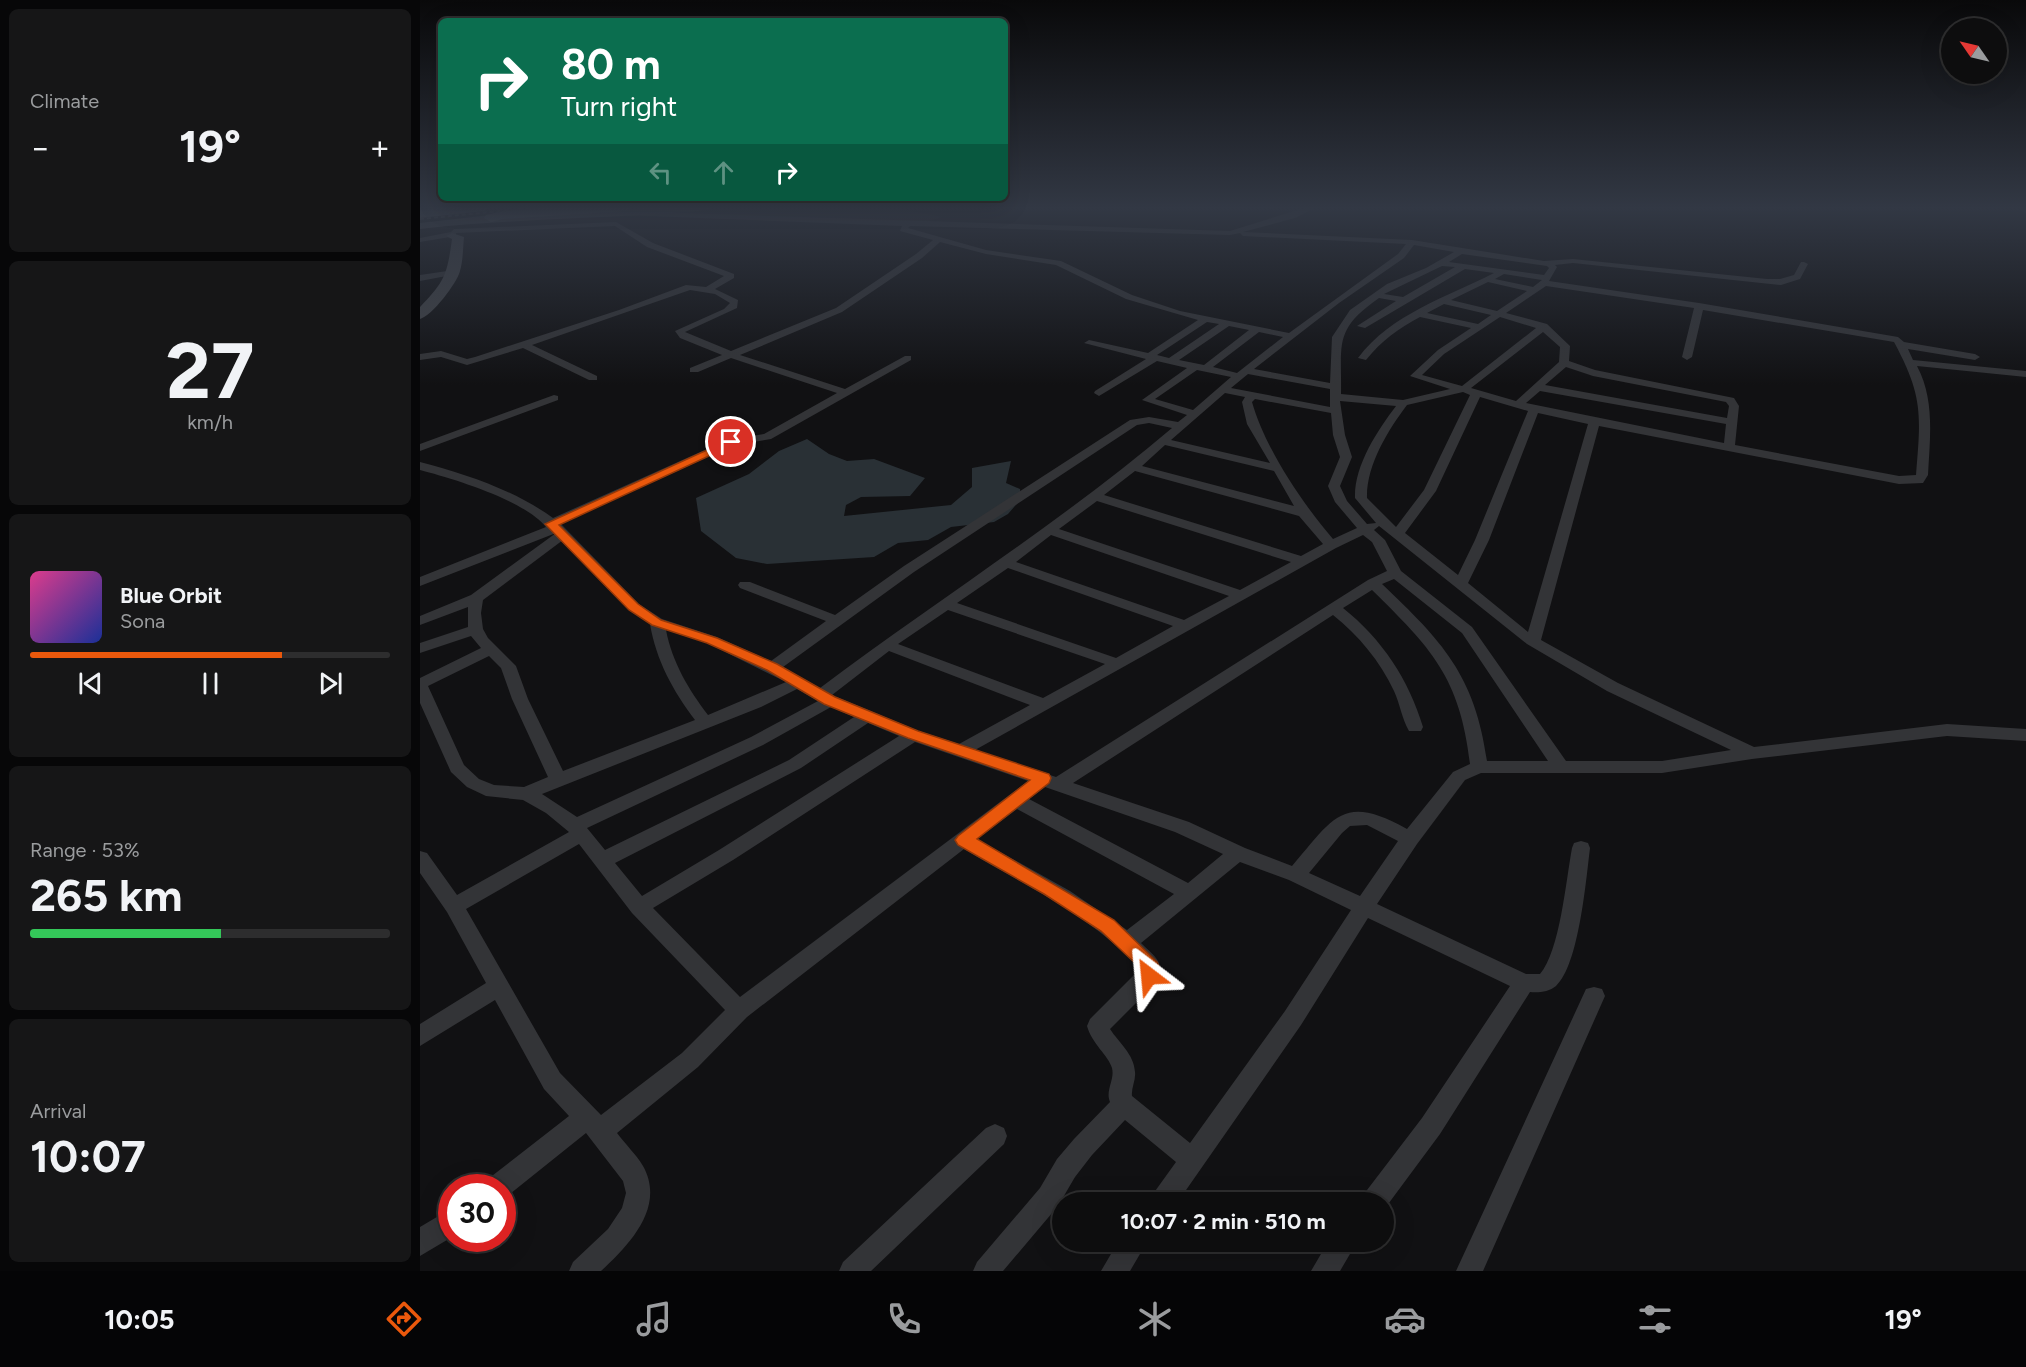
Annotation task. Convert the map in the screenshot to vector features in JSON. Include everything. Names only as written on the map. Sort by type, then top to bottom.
[{"type":"street","points":[[420,278],[435,266]]},
{"type":"street","points":[[420,303],[430,291],[439,266]]},
{"type":"street","points":[[446,266],[454,272]]},
{"type":"street","points":[[420,315],[440,296],[454,272],[455,266]]},
{"type":"street","points":[[705,266],[731,276],[727,281],[709,289]]},
{"type":"street","points":[[694,370],[839,310],[904,266]]},
{"type":"street","points":[[1065,266],[1129,297],[1204,320],[1291,336]]},
{"type":"street","points":[[454,906],[578,830],[757,741],[825,698],[887,645],[948,605],[1133,467],[1165,442],[1193,413],[1243,373],[1345,294],[1386,266]]},
{"type":"street","points":[[1434,266],[1376,295],[1353,312],[1336,337],[1336,411],[1339,435],[1346,457],[1334,486],[1341,502],[1365,530],[1378,540],[1395,573],[1467,630],[1561,767]]},
{"type":"street","points":[[1442,301],[1446,288],[1464,266]]},
{"type":"street","points":[[1467,266],[1546,275]]},
{"type":"street","points":[[1515,266],[1546,275],[1699,306],[1898,340],[1915,372],[1923,397],[1926,417],[1922,475],[1918,480],[1899,480],[1594,423],[1415,376],[1441,352],[1499,314],[1546,275],[1563,266]]},
{"type":"street","points":[[1622,266],[1767,282],[1780,282],[1797,277],[1803,266]]},
{"type":"street","points":[[1489,280],[1504,271]]},
{"type":"street","points":[[1362,326],[1404,300],[1446,288],[1489,280],[1546,275]]},
{"type":"street","points":[[420,357],[441,354],[471,362],[695,286],[709,289],[731,299],[735,302],[734,306],[680,331],[682,336],[731,355],[847,393]]},
{"type":"street","points":[[1376,295],[1404,300]]},
{"type":"street","points":[[1363,358],[1374,345],[1442,301],[1544,326],[1554,333],[1565,346],[1564,363],[1519,404]]},
{"type":"street","points":[[1687,357],[1699,306]]},
{"type":"street","points":[[1419,314],[1479,327]]},
{"type":"street","points":[[1099,393],[1204,320]]},
{"type":"street","points":[[1169,362],[1226,324]]},
{"type":"street","points":[[1397,535],[1430,491],[1471,391],[1544,326]]},
{"type":"street","points":[[1193,413],[1147,400],[1200,368],[1257,329]]},
{"type":"street","points":[[1089,343],[1200,368],[1243,373],[1403,403],[1471,391]]},
{"type":"street","points":[[524,345],[593,378]]},
{"type":"street","points":[[1902,345],[1975,357]]},
{"type":"street","points":[[1944,351],[1956,366]]},
{"type":"street","points":[[420,582],[557,528],[731,442],[767,437],[908,358]]},
{"type":"street","points":[[1908,362],[2026,374]]},
{"type":"street","points":[[1564,363],[1593,373],[1730,400],[1734,406],[1729,447]]},
{"type":"street","points":[[1915,372],[2026,383]]},
{"type":"street","points":[[1634,430],[1654,385]]},
{"type":"street","points":[[1537,387],[1732,422]]},
{"type":"street","points":[[1222,390],[1336,411]]},
{"type":"street","points":[[1252,396],[1247,402],[1253,424],[1304,513],[1330,545]]},
{"type":"street","points":[[420,448],[554,398]]},
{"type":"street","points":[[1403,403],[1390,420],[1359,491],[1366,505],[1382,522],[1487,608],[1533,641],[1610,687],[1752,753]]},
{"type":"street","points":[[1460,584],[1482,540],[1534,409]]},
{"type":"street","points":[[772,667],[962,533],[1134,422],[1149,420],[1180,426]]},
{"type":"street","points":[[1533,641],[1594,423]]},
{"type":"street","points":[[1165,442],[1279,469]]},
{"type":"street","points":[[420,466],[466,479],[531,508],[557,528],[634,607],[657,622],[712,640],[772,667],[825,698],[913,735],[1182,827],[1296,875],[1524,983],[1539,984],[1548,981],[1557,968],[1571,913],[1581,848]]},
{"type":"street","points":[[1133,467],[1304,513]]},
{"type":"street","points":[[1095,496],[1303,561]]},
{"type":"street","points":[[962,750],[1330,545],[1382,522]]},
{"type":"street","points":[[420,621],[476,598],[557,528]]},
{"type":"street","points":[[1049,530],[1241,595]]},
{"type":"street","points":[[1006,563],[1186,626]]},
{"type":"street","points":[[516,1175],[690,1060],[740,1010],[1016,800],[1372,583],[1395,573]]},
{"type":"street","points":[[1372,583],[1433,643],[1452,674],[1471,718],[1477,743],[1479,767]]},
{"type":"street","points":[[745,585],[838,621]]},
{"type":"street","points":[[476,598],[474,613],[476,629],[481,640],[508,666],[520,699],[558,780]]},
{"type":"street","points":[[948,605],[1117,663]]},
{"type":"street","points":[[1334,608],[1364,633],[1409,704],[1415,727]]},
{"type":"street","points":[[657,622],[659,641],[673,675],[705,722]]},
{"type":"street","points":[[420,648],[476,629]]},
{"type":"street","points":[[887,645],[1043,704]]},
{"type":"street","points":[[491,649],[420,684],[457,768],[473,783],[492,791],[525,794],[552,808],[578,830],[639,907],[740,1010]]},
{"type":"street","points":[[525,794],[755,703],[796,683]]},
{"type":"street","points":[[601,861],[795,764],[867,716]]},
{"type":"street","points":[[1170,1192],[1293,1018],[1410,839],[1459,776],[1479,767],[1662,767],[1752,753],[1947,730],[2026,735]]},
{"type":"street","points":[[639,907],[726,855],[913,735]]},
{"type":"street","points":[[1016,800],[1189,893]]},
{"type":"street","points":[[1296,875],[1335,828],[1346,819],[1367,818],[1378,821],[1410,839]]},
{"type":"street","points":[[964,840],[1050,889],[1108,926],[1150,968],[1149,976],[1098,1026],[1100,1035],[1123,1066],[1125,1075],[1119,1095],[1124,1104],[1192,1160]]},
{"type":"street","points":[[1126,943],[1238,852]]},
{"type":"street","points":[[420,858],[454,906],[552,1081],[594,1124],[634,1174],[639,1192],[633,1214],[617,1238],[582,1271]]},
{"type":"street","points":[[1381,1192],[1431,1126],[1524,983]]},
{"type":"street","points":[[420,1036],[498,987]]},
{"type":"street","points":[[1469,1271],[1594,996]]},
{"type":"street","points":[[986,1271],[1049,1197],[1065,1168],[1124,1104]]},
{"type":"street","points":[[852,1271],[994,1136]]},
{"type":"street","points":[[420,1243],[438,1231]]},
{"type":"street","points":[[1114,1271],[1127,1252]]},
{"type":"street","points":[[1324,1271],[1337,1252]]},
{"type":"shaded area","points":[[807,439],[829,454],[847,461],[874,459],[925,478],[910,496],[861,497],[846,505],[844,516],[951,505],[972,487],[972,468],[1011,461],[1006,483],[1020,489],[1021,499],[1008,514],[994,522],[951,527],[928,540],[898,543],[874,557],[767,564],[736,558],[701,531],[696,498],[749,474],[779,451]]},
{"type":"route","points":[[731,442],[551,524],[557,527],[644,616],[712,640],[772,667],[830,701],[913,735],[1043,778],[964,840],[1011,869],[1050,889],[1108,926],[1144,959],[1150,968],[1149,976]]}]
